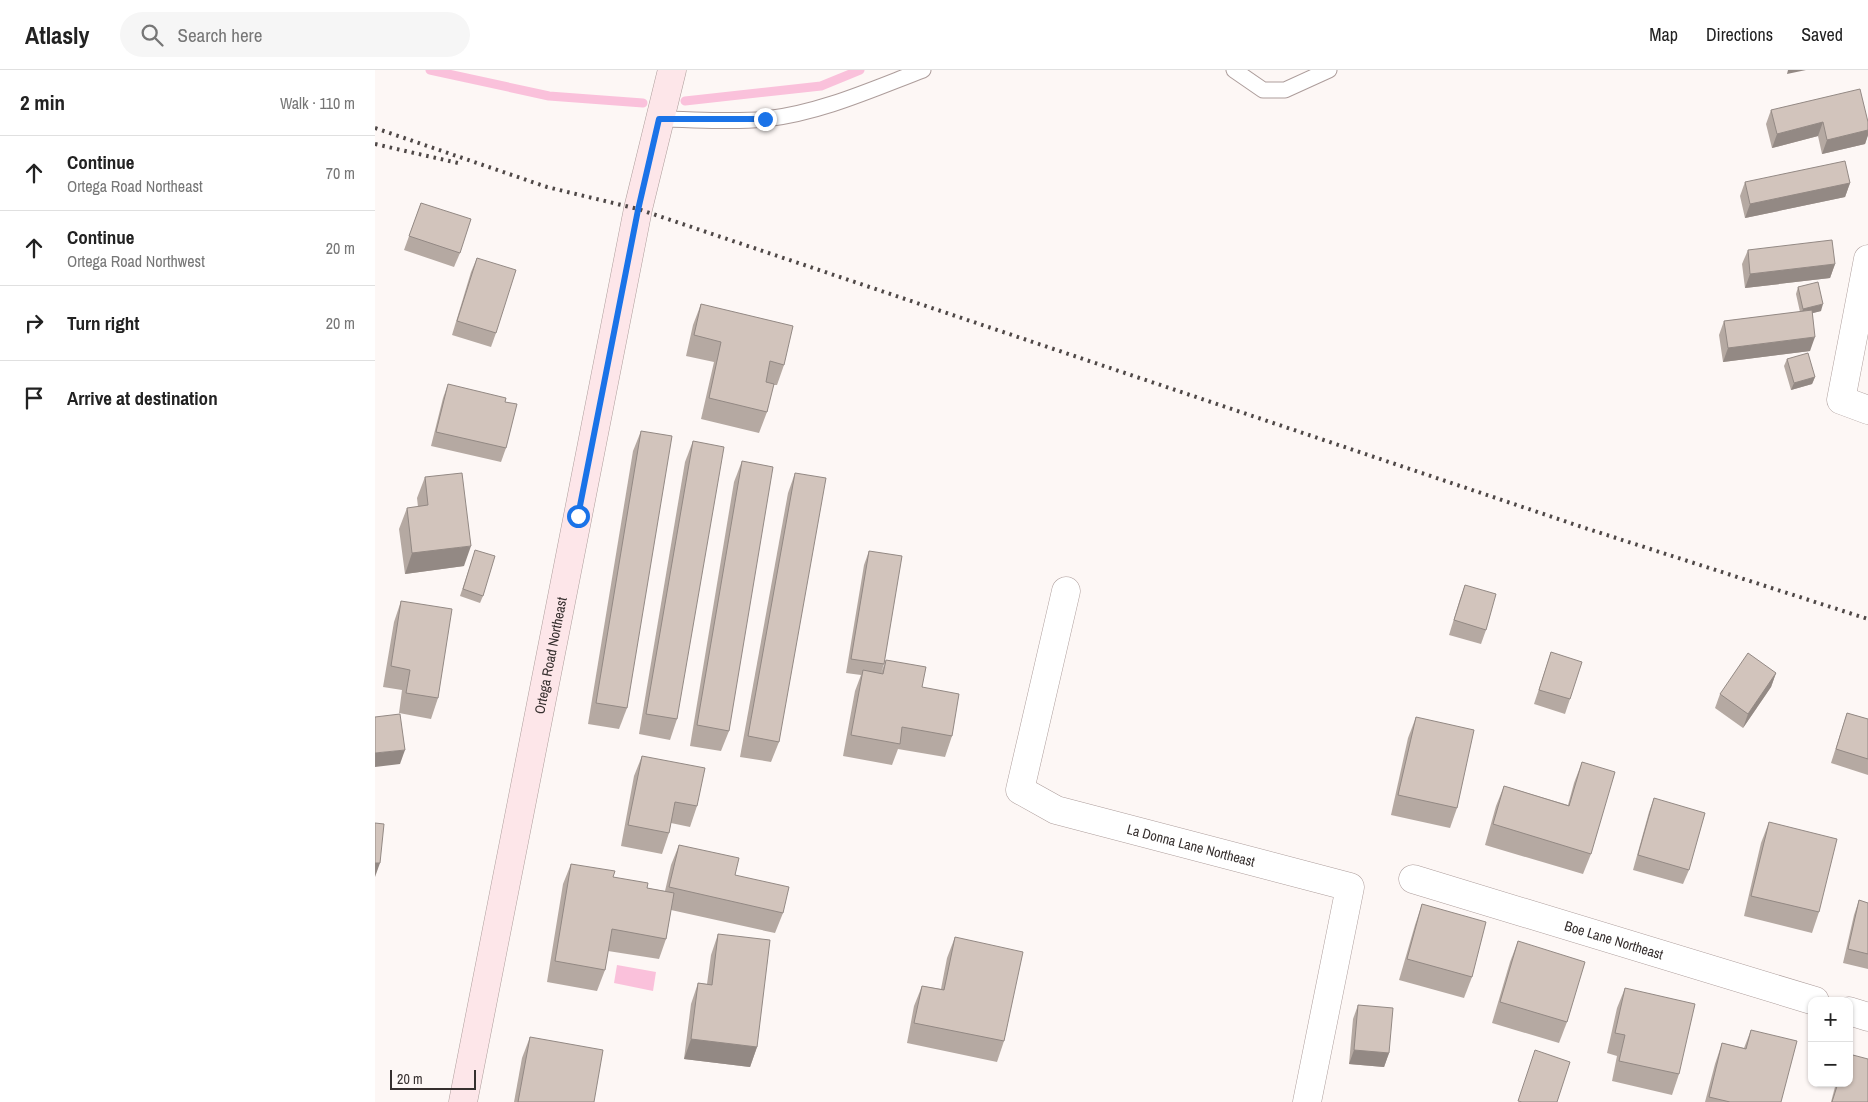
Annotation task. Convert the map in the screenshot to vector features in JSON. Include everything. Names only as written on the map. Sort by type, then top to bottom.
[{"type":"street","name":"Ortega Road Northeast","points":[[463,1102],[638,210],[672,70]]},
{"type":"street","points":[[1868,259],[1841,400],[1868,410]]},
{"type":"street","name":"La Donna Lane Northeast","points":[[1065,591],[1020,790],[1056,810],[1351,887],[1307,1102]]},
{"type":"street","name":"Boe Lane Northeast","points":[[1413,879],[1808,999]]},
{"type":"street","points":[[1853,1012],[1868,1017]]},
{"type":"lane","points":[[659,119],[765,119],[801,112],[843,99],[923,70]]},
{"type":"lane","points":[[1234,70],[1263,90],[1285,90],[1329,70]]},
{"type":"shaded area","points":[[617,965],[656,972],[653,991],[614,983]]},
{"type":"building","points":[[1860,89],[1868,122],[1868,130],[1827,140],[1823,122],[1777,134],[1771,110]]},
{"type":"building","points":[[1845,161],[1850,183],[1750,204],[1745,182]]},
{"type":"building","points":[[421,203],[471,219],[460,253],[409,236]]},
{"type":"building","points":[[1832,240],[1835,264],[1750,274],[1748,250]]},
{"type":"building","points":[[477,258],[516,270],[496,333],[457,321]]},
{"type":"building","points":[[1818,282],[1823,304],[1803,309],[1798,287]]},
{"type":"building","points":[[701,304],[793,326],[784,365],[770,361],[766,382],[774,384],[767,412],[709,398],[721,342],[694,335]]},
{"type":"building","points":[[1812,310],[1815,337],[1728,348],[1724,321]]},
{"type":"building","points":[[1808,353],[1815,377],[1794,383],[1787,359]]},
{"type":"building","points":[[448,384],[506,398],[505,402],[517,404],[506,448],[436,432]]},
{"type":"building","points":[[641,431],[672,436],[627,708],[596,703]]},
{"type":"building","points":[[693,441],[724,447],[677,719],[646,714]]},
{"type":"building","points":[[742,461],[773,467],[729,731],[697,725]]},
{"type":"building","points":[[462,473],[471,546],[412,553],[407,508],[428,505],[425,477]]},
{"type":"building","points":[[795,473],[826,478],[779,742],[748,736]]},
{"type":"building","points":[[475,550],[495,556],[483,596],[463,589]]},
{"type":"building","points":[[869,551],[902,556],[884,664],[851,659]]},
{"type":"building","points":[[1465,585],[1496,594],[1486,630],[1454,620]]},
{"type":"building","points":[[401,601],[452,609],[438,698],[406,693],[410,670],[391,666]]},
{"type":"building","points":[[1551,652],[1582,662],[1570,699],[1539,690]]},
{"type":"building","points":[[1748,653],[1776,673],[1748,714],[1720,694]]},
{"type":"building","points":[[886,660],[926,667],[922,687],[959,694],[952,736],[902,727],[900,744],[851,735],[863,670],[883,674]]},
{"type":"building","points":[[1847,713],[1868,719],[1868,759],[1836,749]]},
{"type":"building","points":[[400,714],[405,750],[375,753],[375,717]]},
{"type":"building","points":[[1416,717],[1474,730],[1457,808],[1398,795]]},
{"type":"building","points":[[642,756],[705,768],[697,806],[675,802],[669,833],[628,825]]},
{"type":"building","points":[[1582,762],[1615,772],[1591,854],[1493,824],[1504,786],[1569,806]]},
{"type":"building","points":[[1654,798],[1705,813],[1689,870],[1638,855]]},
{"type":"building","points":[[1769,822],[1837,839],[1819,912],[1751,896]]},
{"type":"building","points":[[375,823],[384,824],[380,863],[375,863]]},
{"type":"building","points":[[679,845],[739,858],[735,875],[789,887],[783,913],[669,887]]},
{"type":"building","points":[[571,864],[615,871],[613,877],[648,883],[647,888],[674,893],[666,939],[612,929],[605,970],[555,961]]},
{"type":"building","points":[[1859,900],[1868,903],[1868,954],[1848,949]]},
{"type":"building","points":[[1422,904],[1486,922],[1472,977],[1407,959]]},
{"type":"building","points":[[718,934],[770,940],[757,1047],[691,1039],[698,983],[712,985]]},
{"type":"building","points":[[955,937],[1023,952],[1004,1041],[914,1023],[922,986],[944,990]]},
{"type":"building","points":[[1518,941],[1585,962],[1567,1022],[1500,1002]]},
{"type":"building","points":[[1625,988],[1695,1004],[1679,1074],[1619,1061],[1625,1035],[1615,1033]]},
{"type":"building","points":[[1358,1005],[1393,1008],[1389,1053],[1354,1050]]},
{"type":"building","points":[[1751,1030],[1797,1041],[1781,1102],[1730,1102],[1709,1097],[1722,1043],[1746,1049]]},
{"type":"building","points":[[530,1037],[603,1050],[594,1102],[518,1102]]},
{"type":"building","points":[[1535,1050],[1570,1062],[1557,1102],[1518,1101]]},
{"type":"building","points":[[1853,1055],[1868,1059],[1868,1102],[1832,1102],[1837,1087],[1853,1087]]},
{"type":"waterway","points":[[430,70],[549,96],[643,103]]},
{"type":"waterway","points":[[685,101],[821,86],[860,70]]},
{"type":"railway","points":[[375,128],[547,187],[638,209],[1585,528],[1868,619]]},
{"type":"railway","points":[[375,144],[458,163]]},
{"type":"route","points":[[578,516],[638,210],[659,119],[765,119]]}]
